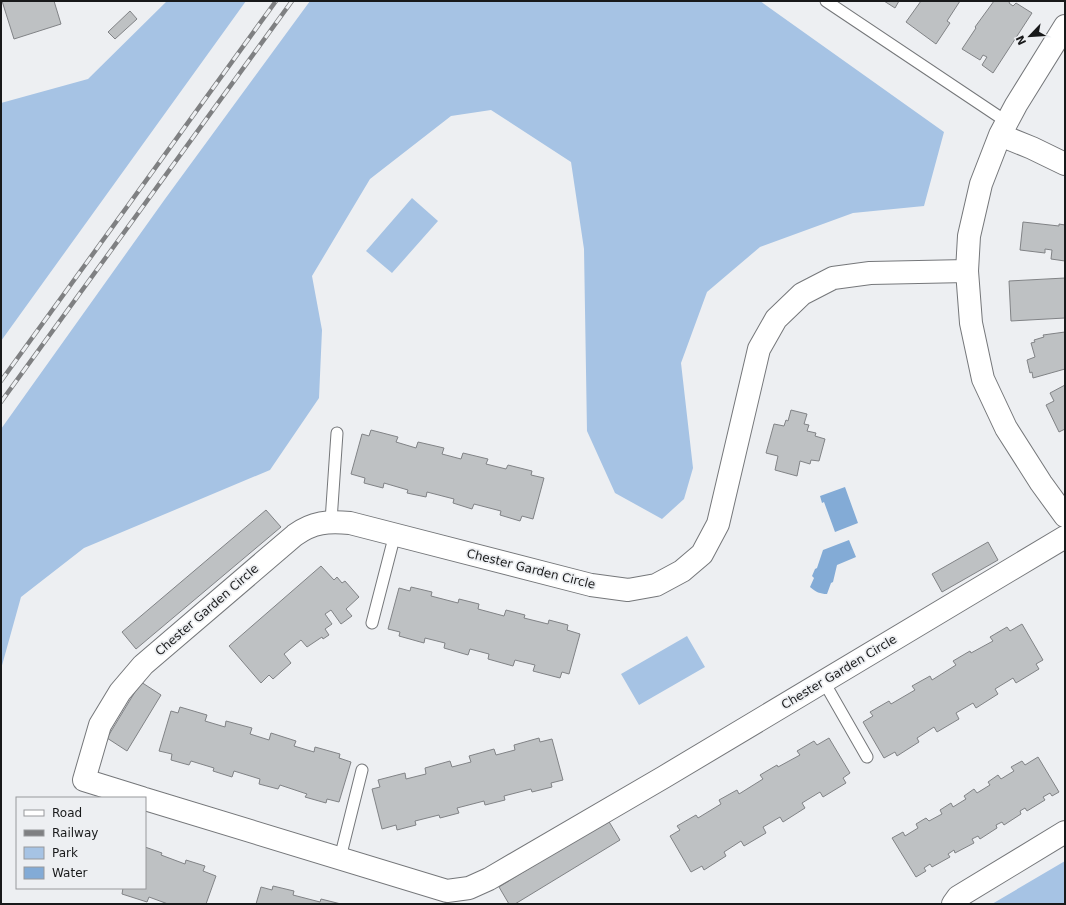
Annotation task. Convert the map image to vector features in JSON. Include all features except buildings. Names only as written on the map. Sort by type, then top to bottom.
[{"type":"street","points":[[1065,26],[1004,128],[981,184],[969,236],[967,271],[971,323],[983,379],[1006,428],[1041,483],[1065,516]]},
{"type":"street","points":[[1004,128],[1032,148],[1065,164]]},
{"type":"street","name":"Chester Garden Circle","points":[[139,797],[84,780],[100,725],[120,692],[143,665],[306,527],[331,521],[350,523],[591,585],[628,590],[656,585],[682,571],[702,554],[718,524],[759,349],[776,319],[802,294],[833,278],[870,274],[967,271]]},
{"type":"street","name":"Chester Garden Circle","points":[[146,799],[447,891],[470,896],[489,879],[664,778],[1065,537]]},
{"type":"street","points":[[953,904],[958,897],[1065,832]]},
{"type":"lane","points":[[826,1],[1004,128]]},
{"type":"lane","points":[[331,521],[337,433]]},
{"type":"lane","points":[[372,623],[395,534]]},
{"type":"lane","points":[[824,682],[867,757]]},
{"type":"lane","points":[[340,858],[362,770]]},
{"type":"green space","points":[[167,1],[246,1],[1,341],[1,103],[88,79]]},
{"type":"green space","points":[[310,1],[760,1],[944,132],[924,206],[853,213],[760,247],[707,292],[681,363],[693,468],[684,499],[662,519],[615,493],[587,431],[584,249],[571,162],[491,110],[451,116],[370,179],[312,276],[322,330],[319,398],[270,470],[84,548],[21,597],[1,669],[1,429],[165,199]]},
{"type":"green space","points":[[412,198],[438,221],[392,273],[366,251]]},
{"type":"green space","points":[[687,636],[705,667],[639,705],[621,674]]},
{"type":"green space","points":[[1065,861],[1065,904],[992,904]]},
{"type":"water","points":[[845,487],[858,523],[835,532],[824,502],[822,503],[820,496]]},
{"type":"water","points":[[849,540],[856,557],[837,565],[833,582],[831,583],[827,594],[820,593],[812,589],[810,587],[814,578],[812,576],[817,568],[823,550]]},
{"type":"railway","points":[[1,381],[276,1]]},
{"type":"railway","points":[[1,402],[292,1]]}]
